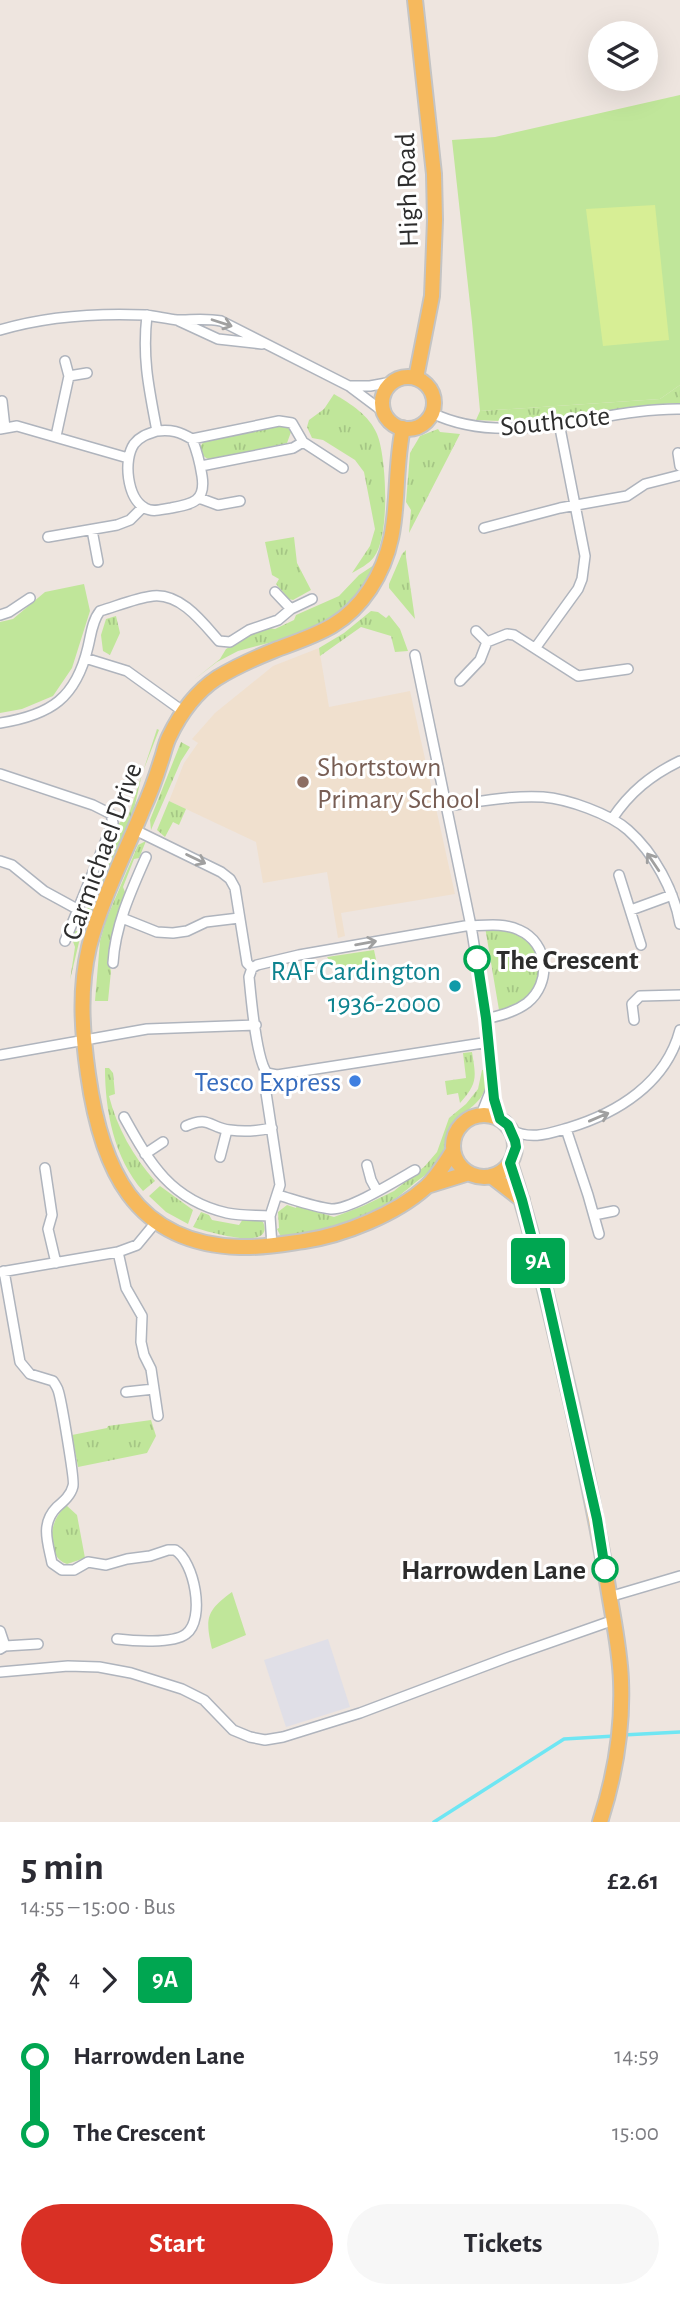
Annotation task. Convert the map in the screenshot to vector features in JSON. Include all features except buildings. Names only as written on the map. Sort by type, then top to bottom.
[{"type":"main road","name":"High Road","points":[[415,0],[434,174],[435,220],[432,296],[416,378]]},
{"type":"main road","points":[[408,377],[416,378],[430,388],[435,404],[424,424],[403,428],[391,422],[385,413],[383,396],[392,382],[408,377]]},
{"type":"main road","name":"Carmichael Drive","points":[[403,428],[389,550],[364,597],[345,618],[314,637],[259,657],[218,678],[200,691],[167,741],[89,947],[82,990],[83,1039],[97,1129],[122,1188],[156,1222],[176,1233],[210,1244],[272,1246],[316,1239],[366,1223],[395,1208],[426,1186],[453,1151]]},
{"type":"main road","points":[[481,1115],[500,1119],[511,1130],[516,1147],[510,1163],[491,1176],[469,1173],[461,1167],[453,1151],[456,1131],[471,1117],[481,1115]]},
{"type":"main road","points":[[510,1163],[546,1292],[594,1507],[614,1620],[621,1680],[619,1750],[600,1822]]},
{"type":"main road","name":"Carmichael Drive","points":[[426,1186],[469,1173]]},
{"type":"main road","points":[[491,1176],[522,1200]]},
{"type":"street","points":[[0,330],[72,315],[147,315],[176,320],[206,318],[220,321],[349,386],[385,413]]},
{"type":"street","points":[[147,315],[144,364],[157,431]]},
{"type":"street","points":[[176,320],[219,339],[264,344]]},
{"type":"street","points":[[56,436],[69,376],[65,361]]},
{"type":"street","points":[[69,376],[87,373]]},
{"type":"street","points":[[349,386],[392,382]]},
{"type":"street","points":[[2,401],[3,429],[17,426],[128,458]]},
{"type":"street","name":"Southcote","points":[[432,412],[443,418],[480,426],[528,427],[634,411],[680,409]]},
{"type":"street","points":[[192,439],[279,421],[292,423],[303,442],[343,468]]},
{"type":"street","points":[[536,647],[582,579],[585,556],[559,423]]},
{"type":"street","points":[[157,431],[181,432],[192,439],[201,466],[204,488],[199,498],[189,505],[153,511],[143,507],[133,494],[128,458],[133,445],[141,437],[157,431]]},
{"type":"street","points":[[201,466],[293,448],[303,442]]},
{"type":"street","points":[[678,453],[680,467]]},
{"type":"street","points":[[484,528],[627,496],[645,484],[680,475]]},
{"type":"street","points":[[199,498],[218,505],[240,501]]},
{"type":"street","points":[[48,537],[117,525],[130,520],[143,507]]},
{"type":"street","points":[[92,530],[98,562]]},
{"type":"street","points":[[275,592],[290,609]]},
{"type":"street","points":[[0,723],[34,714],[53,706],[65,697],[76,681],[95,617],[100,611],[156,595],[178,601],[194,613],[219,641],[230,642],[249,630],[278,620],[290,609],[312,599]]},
{"type":"street","points":[[0,615],[30,598]]},
{"type":"street","points":[[476,631],[487,642]]},
{"type":"street","points":[[460,681],[480,660],[487,642],[507,634],[536,647],[578,676],[628,669]]},
{"type":"street","points":[[415,655],[471,926],[486,1018],[492,1086],[500,1119]]},
{"type":"street","points":[[85,658],[127,671],[184,712]]},
{"type":"street","points":[[612,819],[626,798],[641,785],[656,773],[680,761]]},
{"type":"street","name":"Carmichael Drive","points":[[0,774],[93,805],[111,814],[113,823],[65,941]]},
{"type":"street","points":[[446,806],[510,798],[545,797],[574,803],[612,819],[628,830],[657,867],[672,895],[680,924]]},
{"type":"street","points":[[135,830],[230,879],[235,888],[247,963],[253,968]]},
{"type":"street","points":[[113,963],[113,951],[122,918],[146,857]]},
{"type":"street","points":[[0,861],[12,865],[44,891],[77,909]]},
{"type":"street","points":[[619,875],[641,945]]},
{"type":"street","points":[[631,910],[672,895]]},
{"type":"street","points":[[122,918],[157,932],[173,933],[187,931],[206,922],[239,918]]},
{"type":"street","points":[[272,1246],[270,1216],[280,1185],[265,1086],[267,1073],[249,977],[253,968],[299,955],[471,926],[490,925],[520,930],[541,948],[545,961],[538,989],[530,1000],[506,1014],[486,1018]]},
{"type":"street","points":[[634,1020],[632,1004],[639,996],[680,995]]},
{"type":"street","points":[[0,1055],[147,1029],[256,1025]]},
{"type":"street","points":[[511,1130],[521,1135],[537,1137],[595,1120],[615,1110],[646,1086],[672,1054],[680,1030]]},
{"type":"street","points":[[267,1073],[277,1075],[489,1042]]},
{"type":"street","points":[[481,1115],[492,1086]]},
{"type":"street","points":[[124,1117],[145,1154],[163,1178],[183,1196],[199,1205],[230,1213],[270,1216]]},
{"type":"street","points":[[186,1126],[198,1120],[227,1130],[255,1131],[272,1128]]},
{"type":"street","points":[[566,1129],[599,1234]]},
{"type":"street","points":[[220,1157],[227,1130]]},
{"type":"street","points":[[145,1154],[163,1142]]},
{"type":"street","points":[[367,1165],[377,1191]]},
{"type":"street","points":[[45,1168],[52,1215],[48,1229],[56,1263]]},
{"type":"street","points":[[278,1195],[331,1209],[340,1208],[415,1170]]},
{"type":"street","points":[[594,1214],[614,1212]]},
{"type":"street","points":[[117,1639],[139,1642],[186,1634],[194,1622],[197,1596],[186,1560],[176,1550],[168,1550],[106,1565],[88,1562],[74,1570],[62,1570],[52,1563],[46,1532],[47,1521],[68,1497],[74,1485],[73,1471],[58,1390],[53,1381],[30,1374],[20,1362],[2,1272],[118,1252],[137,1245],[156,1222]]},
{"type":"street","points":[[118,1252],[126,1288],[142,1316],[141,1342],[151,1369],[158,1416]]},
{"type":"street","points":[[127,1392],[154,1389]]},
{"type":"street","points":[[609,1597],[680,1576]]},
{"type":"street","points":[[0,1672],[68,1666],[99,1667],[131,1673],[182,1689],[204,1700],[233,1730],[265,1740],[360,1713],[614,1620]]},
{"type":"street","points":[[0,1631],[2,1647],[38,1644]]},
{"type":"street","points":[[139,1642],[141,1653]]},
{"type":"shaded area","name":"Shortstown Primary School","points":[[319,648],[329,707],[410,691],[455,894],[341,913],[345,936],[338,938],[327,872],[263,883],[256,842],[169,801],[184,763],[198,743],[192,739],[215,713],[273,666]]},
{"type":"shaded area","points":[[328,1639],[350,1707],[286,1727],[264,1660]]},
{"type":"green space","points":[[680,95],[680,385],[660,399],[480,411],[452,140],[495,137]]},
{"type":"green space","points":[[655,205],[669,340],[603,346],[586,209]]},
{"type":"green space","points":[[680,385],[680,403],[541,420],[476,420],[480,411],[660,399]]},
{"type":"green space","points":[[334,394],[364,416],[377,434],[385,478],[385,516],[379,547],[372,560],[352,573],[370,546],[375,529],[364,472],[355,460],[323,440],[312,438],[307,427],[309,420],[324,409]]},
{"type":"green space","points":[[281,424],[291,432],[287,443],[213,460],[206,458],[201,452],[200,447],[204,441]]},
{"type":"green space","points":[[438,429],[440,432],[460,434],[409,533],[411,510],[406,502],[410,453],[420,436]]},
{"type":"green space","points":[[294,537],[297,563],[311,590],[293,600],[276,584],[279,579],[272,575],[265,542]]},
{"type":"green space","points":[[406,550],[406,557],[415,619],[389,588]]},
{"type":"green space","points":[[380,561],[353,602],[331,620],[292,637],[238,651],[217,662],[195,679],[220,659],[226,649],[254,633],[268,628],[275,629],[294,620],[296,615],[339,596],[359,575]]},
{"type":"green space","points":[[84,584],[90,611],[72,668],[53,696],[22,709],[0,713],[0,622],[13,619],[45,592]]},
{"type":"green space","points":[[371,611],[386,618],[389,615],[400,629],[408,651],[395,652],[391,636],[361,627],[320,656],[319,648],[344,633]]},
{"type":"green space","points":[[116,616],[120,633],[110,655],[103,651],[101,635],[106,619]]},
{"type":"green space","points":[[157,729],[159,730],[143,771]]},
{"type":"green space","points":[[181,742],[190,747],[181,761],[151,830],[150,820]]},
{"type":"green space","points":[[142,776],[132,818],[80,938],[70,980],[75,947],[72,931],[78,931],[84,918],[80,915],[81,910],[86,911],[90,903],[85,901],[86,897],[92,896],[101,877],[97,867],[117,836],[115,832],[119,823],[128,817]]},
{"type":"green space","points":[[169,801],[186,809],[179,825],[173,822],[165,837],[157,830]]},
{"type":"green space","points":[[146,841],[139,858],[134,859],[123,887],[125,892],[109,948],[108,961],[111,971],[108,1001],[95,1001],[100,941],[106,920],[138,845]]},
{"type":"green space","points":[[485,927],[508,931],[518,936],[535,949],[539,958],[537,981],[528,997],[518,1004],[499,1010]]},
{"type":"green space","points":[[374,950],[381,983],[362,976],[343,980],[327,957]]},
{"type":"green space","points":[[472,1052],[473,1085],[460,1103],[458,1093],[447,1095],[445,1081],[466,1078],[463,1053]]},
{"type":"green space","points":[[105,1068],[109,1068],[113,1073],[115,1094],[109,1096],[121,1130],[133,1152],[155,1181],[143,1191],[125,1164],[113,1133]]},
{"type":"green space","points":[[487,1069],[487,1081],[481,1097],[453,1126],[439,1160],[427,1174],[386,1205],[360,1219],[304,1236],[280,1235],[277,1229],[278,1212],[287,1205],[315,1208],[317,1212],[334,1217],[394,1191],[425,1166],[437,1152],[449,1118],[466,1104],[478,1089],[482,1070]]},
{"type":"green space","points":[[160,1186],[193,1210],[188,1224],[166,1212],[149,1196]]},
{"type":"green space","points":[[201,1212],[209,1215],[212,1220],[239,1225],[243,1219],[258,1219],[263,1222],[264,1231],[259,1236],[237,1238],[193,1227]]},
{"type":"green space","points":[[151,1420],[156,1436],[147,1453],[78,1467],[72,1435],[108,1426]]},
{"type":"green space","points":[[66,1505],[77,1515],[85,1558],[67,1564],[55,1553],[52,1535],[56,1519]]},
{"type":"green space","points":[[232,1592],[246,1635],[212,1649],[208,1622],[212,1610]]},
{"type":"waterway","points":[[623,1735],[680,1732]]},
{"type":"waterway","points":[[434,1822],[564,1739],[615,1736]]},
{"type":"bus line","name":"9A","points":[[477,959],[494,1099],[500,1119],[508,1125],[515,1141],[516,1147],[510,1163],[546,1292],[597,1519],[605,1569]]},
{"type":"place","name":"Shortstown Primary School","points":[[303,782]]},
{"type":"place","name":"The Crescent","points":[[477,959]]},
{"type":"place","name":"RAF Cardington 1936-2000","points":[[455,986]]},
{"type":"place","name":"Tesco Express","points":[[355,1081]]},
{"type":"place","name":"Harrowden Lane","points":[[605,1569]]}]
